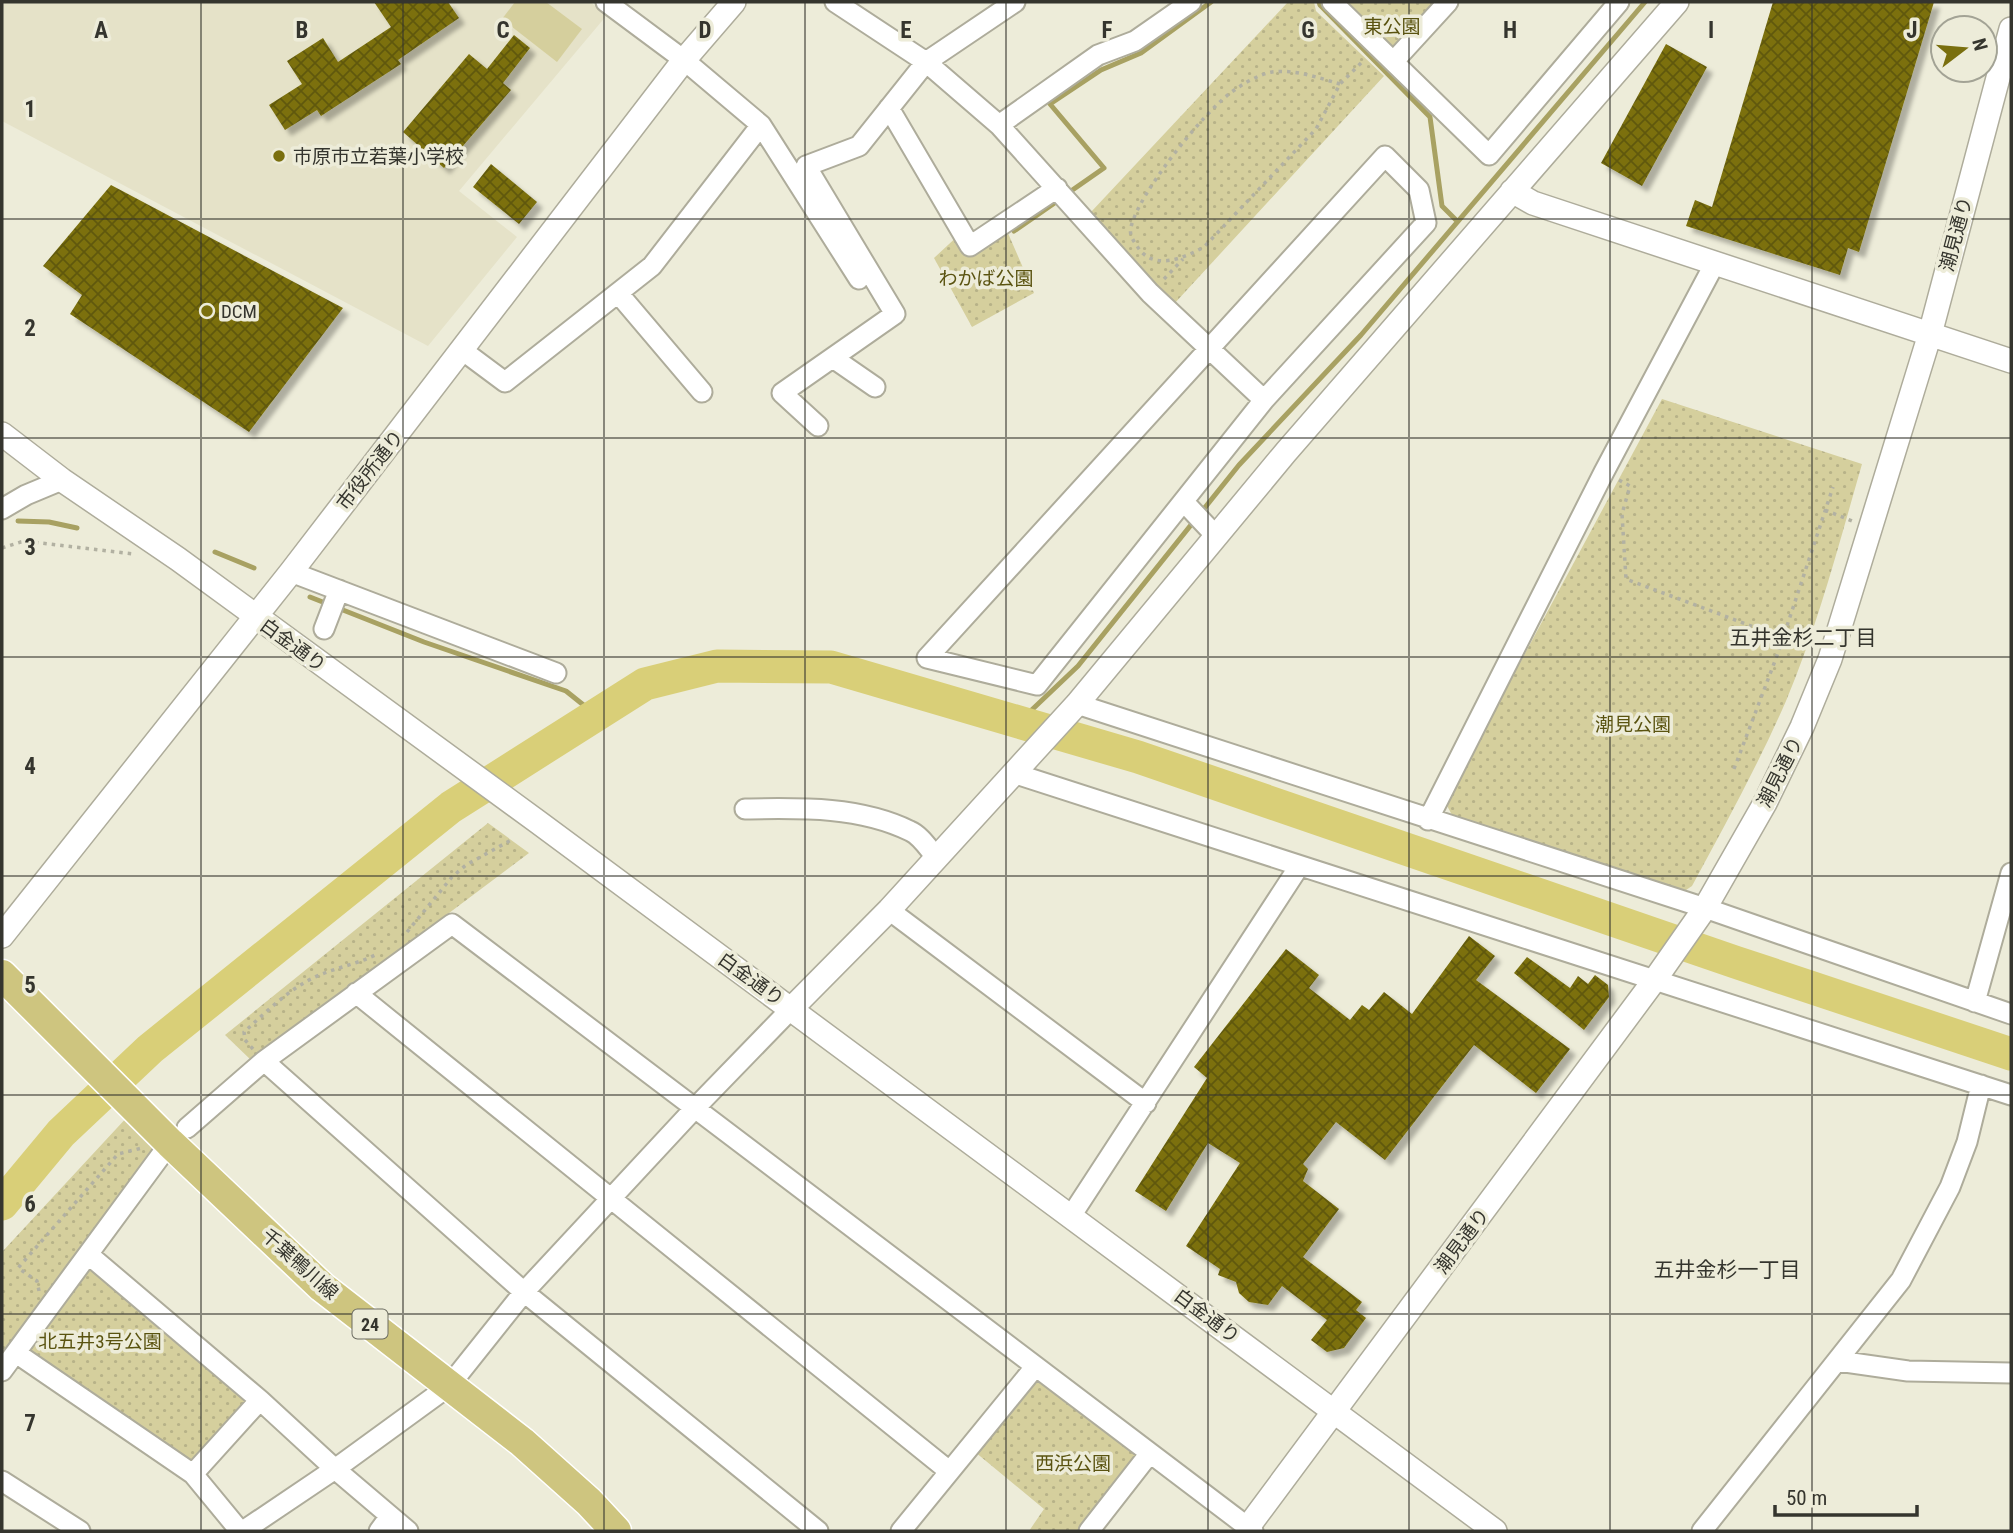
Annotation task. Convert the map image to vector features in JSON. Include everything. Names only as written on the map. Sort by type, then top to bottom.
[{"type":"main road","name":"千葉鴨川線","points":[[2,975],[167,1139],[322,1287],[522,1442],[589,1502],[616,1531]]},
{"type":"street","points":[[606,2],[684,60],[761,125],[886,321]]},
{"type":"street","name":"市役所通り","points":[[2,936],[256,617],[684,60],[734,2]]},
{"type":"street","points":[[835,2],[926,62],[999,125],[1150,293],[1264,400]]},
{"type":"street","points":[[818,426],[782,393],[895,314],[806,166],[859,146],[926,62],[1015,2]]},
{"type":"street","points":[[999,125],[1098,55],[1135,41],[1191,2]]},
{"type":"street","points":[[1332,2],[1489,155],[1619,2]]},
{"type":"street","points":[[1394,61],[1448,2]]},
{"type":"street","points":[[16,1353],[193,1474],[241,1531],[335,1469],[449,1386],[524,1292],[695,1108],[889,909],[1076,704],[1216,536],[1677,2]]},
{"type":"street","name":"潮見通り","points":[[1249,1530],[1656,978],[1705,908],[1765,803],[1802,727],[1830,659],[1930,334],[2011,29]]},
{"type":"street","points":[[889,108],[970,246],[1057,188]]},
{"type":"street","points":[[462,350],[505,383],[652,266],[761,125]]},
{"type":"street","points":[[1385,156],[1419,190],[1426,223],[1264,400],[1037,685],[927,657],[1208,347],[1385,156]]},
{"type":"street","points":[[1512,191],[1533,203],[2011,360]]},
{"type":"street","points":[[1427,820],[1604,472],[1715,263]]},
{"type":"street","points":[[618,293],[702,392]]},
{"type":"street","points":[[833,358],[874,387]]},
{"type":"street","name":"白金通り","points":[[2,434],[538,822],[1495,1531]]},
{"type":"street","points":[[2,509],[26,495],[62,480]]},
{"type":"street","points":[[1184,502],[1216,536]]},
{"type":"street","points":[[291,572],[556,673]]},
{"type":"street","points":[[324,629],[339,590]]},
{"type":"street","points":[[1076,704],[1705,908],[2011,1014]]},
{"type":"street","points":[[1013,773],[1298,868],[1656,978],[2011,1095]]},
{"type":"street","points":[[745,809],[816,808],[870,817],[912,831],[936,857]]},
{"type":"street","points":[[1072,1216],[1298,868]]},
{"type":"street","points":[[1975,1002],[2011,873]]},
{"type":"street","points":[[889,909],[1146,1103]]},
{"type":"street","points":[[2,1371],[89,1255],[167,1139],[264,1061],[452,924],[1249,1530]]},
{"type":"street","points":[[356,993],[949,1471]]},
{"type":"street","points":[[264,1061],[524,1292],[818,1531]]},
{"type":"street","points":[[1702,1531],[1901,1280],[1932,1223],[1967,1142],[1981,1085]]},
{"type":"street","points":[[89,1255],[260,1400],[335,1469],[384,1524],[408,1531]]},
{"type":"street","points":[[1838,1361],[1908,1371],[2011,1373]]},
{"type":"street","points":[[901,1531],[1035,1367]]},
{"type":"street","points":[[193,1474],[260,1400]]},
{"type":"street","points":[[1089,1531],[1150,1453]]},
{"type":"street","points":[[2,1481],[80,1531]]},
{"type":"path","points":[[1150,293],[1184,258],[1204,247],[1316,129],[1340,84],[1357,66]]},
{"type":"path","points":[[1184,258],[1155,261],[1141,251],[1130,236],[1130,229],[1144,197],[1206,116],[1230,93],[1270,72],[1310,75],[1340,84]]},
{"type":"path","points":[[1604,472],[1630,486],[1622,514],[1626,579],[1783,638]]},
{"type":"path","points":[[1734,769],[1783,638],[1833,487]]},
{"type":"path","points":[[1825,510],[1869,528]]},
{"type":"path","points":[[2,548],[24,541],[136,554]]},
{"type":"path","points":[[402,936],[427,910],[452,877],[466,865],[511,840]]},
{"type":"path","points":[[264,1061],[245,1040],[244,1032],[286,996],[313,978],[351,966],[381,952]]},
{"type":"path","points":[[39,1292],[37,1281],[18,1268],[118,1154],[167,1139]]},
{"type":"shaded area","name":"市原市立若葉小学校","points":[[2,2],[590,2],[607,15],[459,191],[517,237],[428,346],[2,121]]},
{"type":"green space","points":[[515,2],[546,2],[582,29],[557,62],[502,19]]},
{"type":"green space","points":[[1288,2],[1314,2],[1316,11],[1384,76],[1174,304],[1149,280],[1091,212]]},
{"type":"green space","name":"東公園","points":[[1332,2],[1448,2],[1394,61]]},
{"type":"green space","name":"わかば公園","points":[[1004,224],[1034,293],[972,327],[934,258],[962,232],[970,246]]},
{"type":"green space","name":"潮見公園","points":[[1662,399],[1862,464],[1818,614],[1786,701],[1753,772],[1692,886],[1680,894],[1452,815],[1445,802]]},
{"type":"green space","points":[[488,823],[529,853],[252,1061],[225,1035]]},
{"type":"green space","points":[[129,1115],[162,1145],[2,1359],[2,1252]]},
{"type":"green space","name":"北五井3号公園","points":[[92,1269],[245,1397],[247,1405],[198,1460],[191,1461],[32,1357],[29,1344],[84,1272]]},
{"type":"green space","name":"西浜公園","points":[[1035,1367],[1150,1453],[1089,1531],[1029,1531],[1044,1509],[969,1447]]},
{"type":"building","points":[[374,2],[448,2],[459,18],[398,60],[401,64],[321,116],[317,110],[285,130],[269,105],[302,84],[287,61],[323,38],[338,62],[391,27]]},
{"type":"building","points":[[1773,2],[1934,2],[1859,252],[1848,248],[1840,275],[1686,226],[1695,200],[1712,207]]},
{"type":"building","points":[[514,35],[530,48],[503,83],[511,90],[444,168],[403,132],[469,54],[487,69]]},
{"type":"building","points":[[1666,44],[1707,67],[1642,186],[1601,163]]},
{"type":"building","points":[[491,164],[537,202],[519,224],[473,187]]},
{"type":"building","name":"DCM","points":[[111,185],[343,308],[249,432],[70,314],[82,295],[43,266]]},
{"type":"building","points":[[1469,936],[1495,956],[1476,980],[1570,1049],[1536,1093],[1474,1045],[1385,1160],[1336,1122],[1303,1164],[1308,1169],[1303,1181],[1339,1209],[1303,1257],[1362,1302],[1356,1310],[1366,1318],[1344,1348],[1327,1352],[1311,1340],[1327,1320],[1282,1286],[1268,1305],[1249,1302],[1239,1293],[1236,1282],[1218,1275],[1220,1269],[1186,1246],[1240,1163],[1208,1143],[1166,1211],[1135,1191],[1207,1078],[1194,1067],[1286,949],[1319,975],[1309,988],[1350,1020],[1362,1005],[1369,1010],[1384,992],[1412,1014]]},
{"type":"building","points":[[1527,957],[1570,988],[1578,976],[1588,984],[1595,975],[1608,985],[1609,997],[1584,1030],[1514,973]]},
{"type":"waterway","points":[[1071,191],[1104,168],[1050,104],[1101,70],[1141,53],[1211,2]]},
{"type":"waterway","points":[[1319,2],[1430,117],[1442,206],[1457,221]]},
{"type":"waterway","points":[[1019,722],[1078,666],[1239,465],[1361,335],[1645,2]]},
{"type":"waterway","points":[[1014,231],[1056,202]]},
{"type":"waterway","points":[[18,521],[49,522],[77,528]]},
{"type":"waterway","points":[[215,552],[254,568]]},
{"type":"waterway","points":[[310,597],[424,642],[566,691],[596,715]]},
{"type":"waterway","points":[[2,1204],[61,1133],[150,1049],[451,807],[645,684],[717,666],[831,667],[1138,757],[2011,1054]]},
{"type":"place","name":"市原市立若葉小学校","points":[[279,156]]},
{"type":"place","name":"DCM","points":[[207,311]]},
{"type":"district","name":"五井金杉二丁目","points":[[1803,638]]},
{"type":"district","name":"五井金杉一丁目","points":[[1727,1270]]}]
